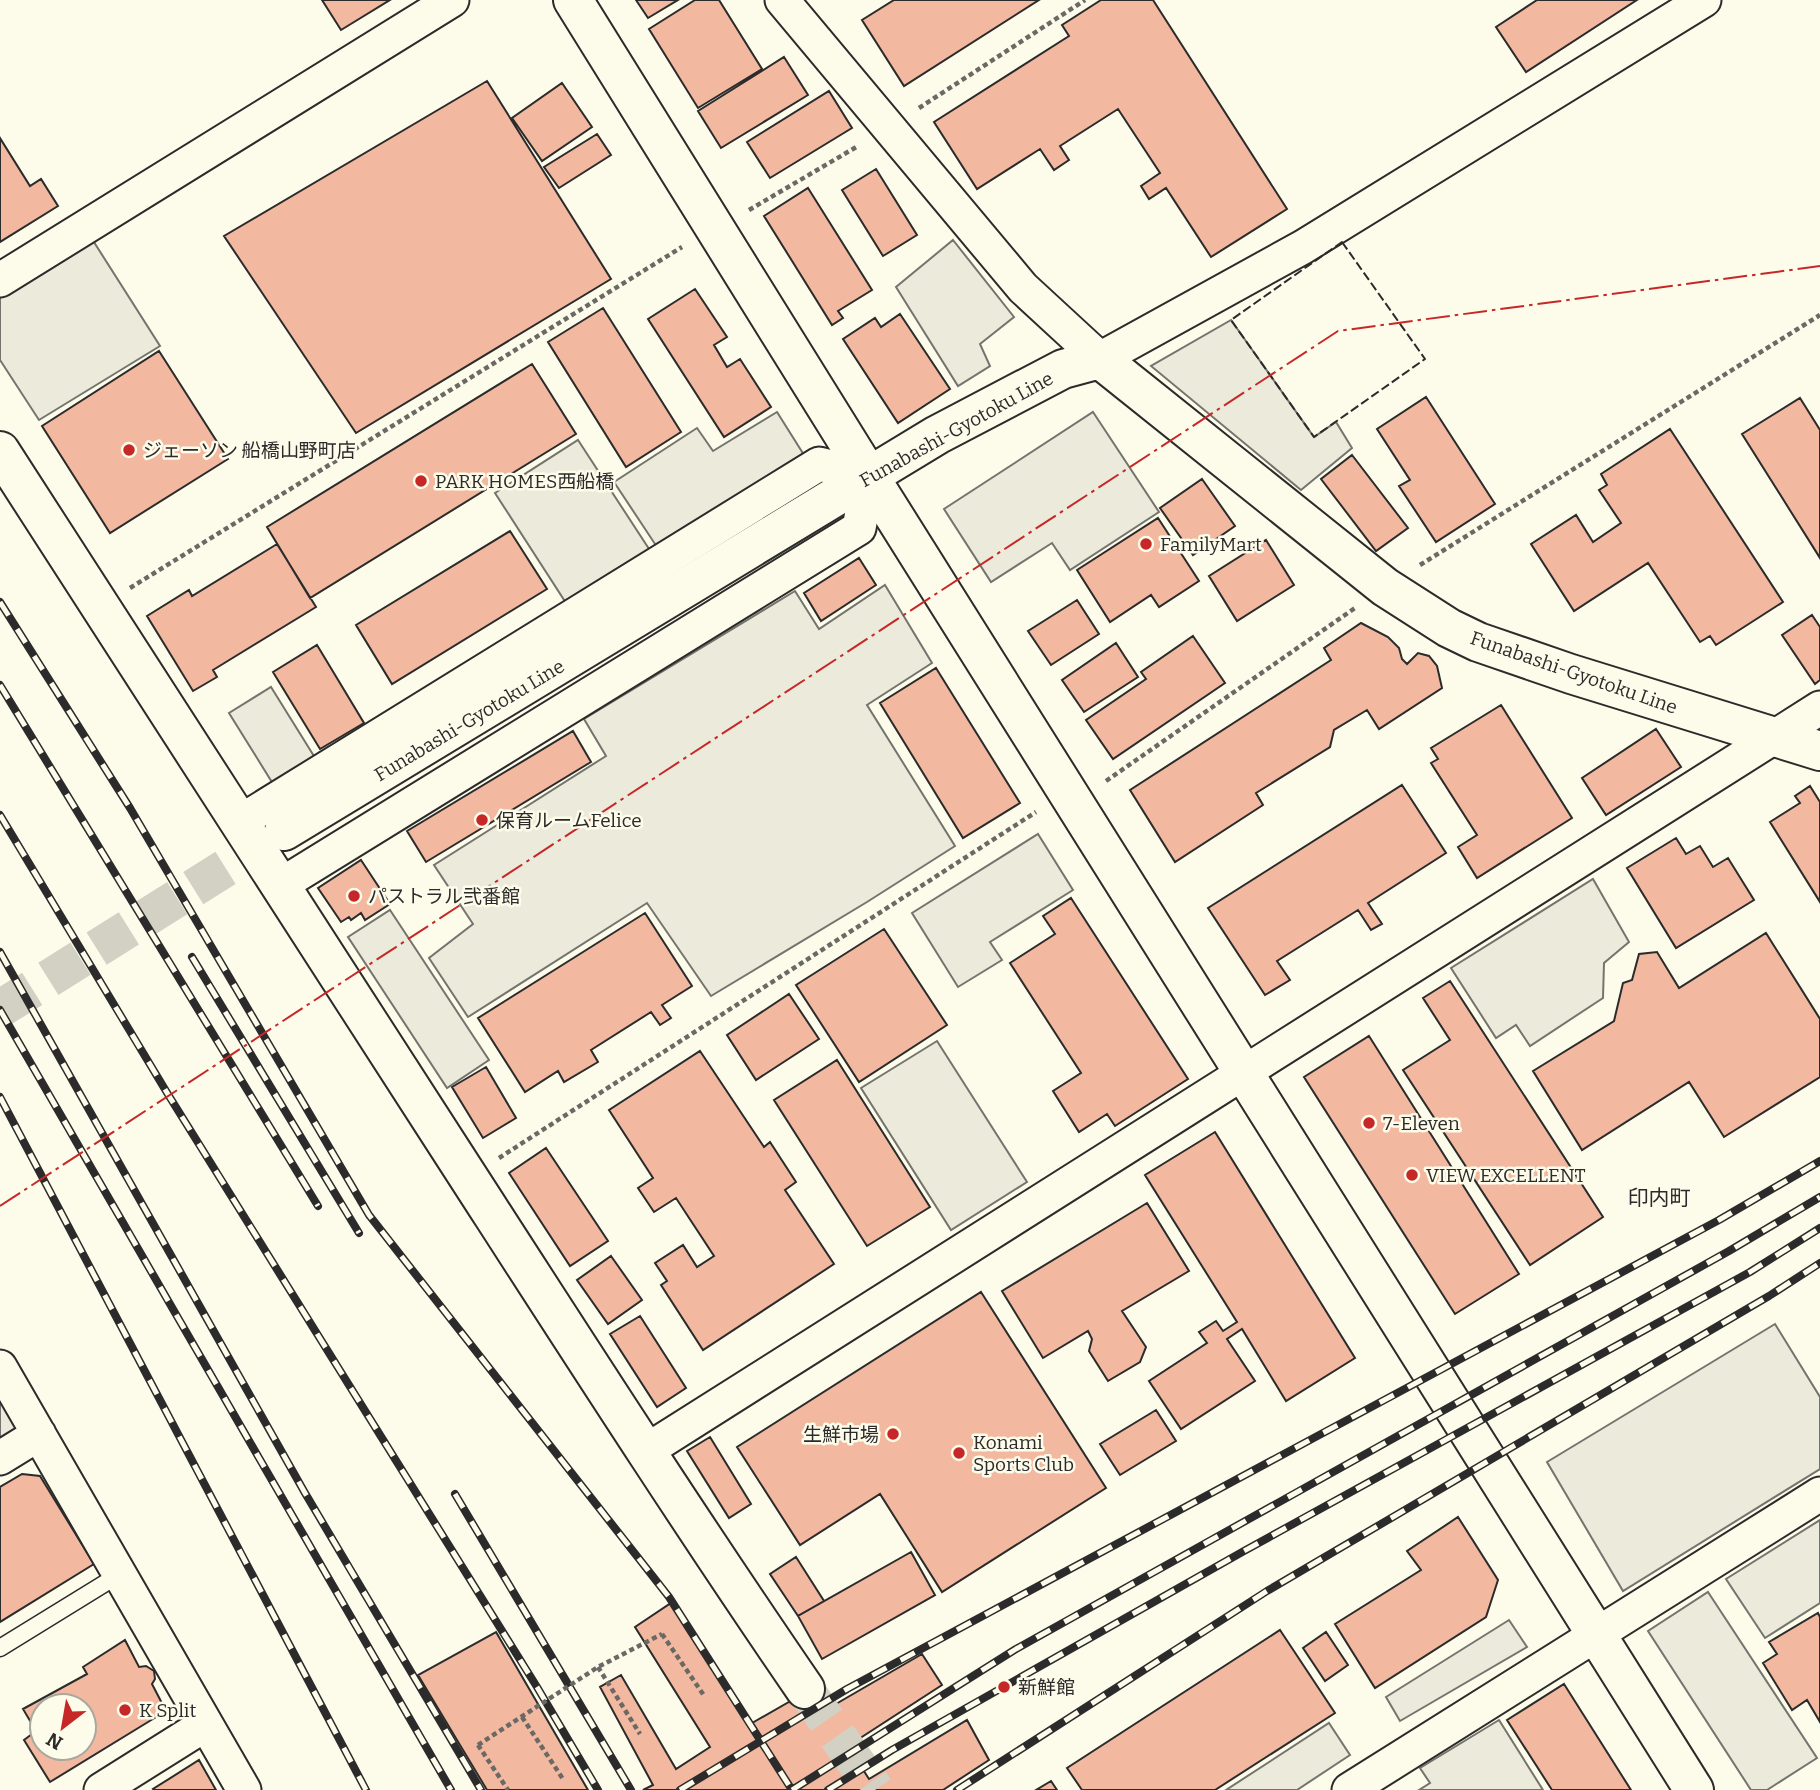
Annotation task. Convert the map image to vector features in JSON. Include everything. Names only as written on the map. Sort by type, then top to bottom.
[{"type":"street","points":[[0,280],[452,0]]},
{"type":"street","points":[[573,0],[1694,1790]]},
{"type":"street","points":[[782,0],[1023,288],[1100,359],[1303,247],[1704,0]]},
{"type":"street","name":"Funabashi-Gyotoku Line","points":[[284,831],[937,435],[1063,369],[1100,359],[1385,587],[1449,628],[1478,642],[1571,674],[1820,751]]},
{"type":"street","points":[[0,451],[724,1571],[805,1689]]},
{"type":"street","points":[[238,823],[819,464],[869,476]]},
{"type":"street","points":[[279,886],[859,528],[869,476]]},
{"type":"street","points":[[646,1451],[1820,708]]},
{"type":"street","points":[[0,1367],[244,1790]]},
{"type":"street","points":[[0,1458],[39,1434]]},
{"type":"street","points":[[1349,1790],[1820,1494]]},
{"type":"street","points":[[101,1790],[206,1724]]},
{"type":"lane","points":[[0,1648],[120,1574]]},
{"type":"path","points":[[121,593],[683,246]]},
{"type":"path","points":[[1105,781],[1385,587],[1820,315]]},
{"type":"path","points":[[488,1165],[1036,812]]},
{"type":"path","points":[[508,1790],[478,1745],[598,1667],[662,1634],[705,1697]]},
{"type":"path","points":[[598,1667],[640,1734]]},
{"type":"path","points":[[522,1717],[563,1779]]},
{"type":"shaded area","points":[[92,239],[160,346],[39,420],[0,360],[0,297]]},
{"type":"shaded area","points":[[953,240],[1014,317],[980,344],[990,366],[958,386],[896,287]]},
{"type":"shaded area","points":[[1231,320],[1314,437],[1336,422],[1352,448],[1301,490],[1151,366]]},
{"type":"shaded area","points":[[777,412],[804,455],[657,547],[614,482],[697,428],[713,451]]},
{"type":"shaded area","points":[[1093,412],[1159,512],[1070,570],[1052,543],[991,582],[944,509]]},
{"type":"shaded area","points":[[578,440],[651,552],[568,606],[495,493]]},
{"type":"shaded area","points":[[885,585],[932,663],[867,705],[955,846],[711,996],[647,903],[468,1017],[429,958],[473,924],[434,865],[606,756],[584,719],[795,591],[819,629]]},
{"type":"shaded area","points":[[271,687],[317,761],[275,787],[229,713]]},
{"type":"shaded area","points":[[1038,834],[1073,890],[990,942],[1002,960],[958,987],[912,913]]},
{"type":"shaded area","points":[[1593,879],[1629,942],[1604,963],[1603,998],[1530,1046],[1516,1025],[1496,1038],[1451,968]]},
{"type":"shaded area","points":[[390,910],[489,1060],[447,1088],[348,937]]},
{"type":"shaded area","points":[[937,1041],[1027,1182],[951,1230],[861,1088]]},
{"type":"shaded area","points":[[1775,1324],[1820,1397],[1820,1469],[1623,1591],[1547,1462]]},
{"type":"shaded area","points":[[0,1386],[26,1426],[0,1442]]},
{"type":"shaded area","points":[[1820,1520],[1820,1603],[1765,1638],[1726,1579]]},
{"type":"shaded area","points":[[1708,1592],[1817,1758],[1767,1790],[1751,1790],[1648,1631]]},
{"type":"shaded area","points":[[1509,1620],[1527,1647],[1400,1721],[1386,1697]]},
{"type":"shaded area","points":[[1499,1720],[1543,1790],[1419,1790],[1430,1783],[1420,1768]]},
{"type":"shaded area","points":[[1329,1723],[1350,1755],[1297,1790],[1226,1790]]},
{"type":"building","points":[[322,0],[390,0],[341,30]]},
{"type":"building","points":[[636,0],[678,0],[648,18]]},
{"type":"building","points":[[695,0],[719,0],[762,69],[698,108],[649,29]]},
{"type":"building","points":[[894,0],[1039,0],[904,86],[862,20]]},
{"type":"building","points":[[1101,0],[1153,0],[1287,209],[1211,257],[1166,188],[1149,199],[1141,186],[1160,173],[1118,109],[1060,146],[1069,160],[1054,170],[1040,149],[977,189],[934,122],[1069,36],[1062,25]]},
{"type":"building","points":[[1537,0],[1637,0],[1526,72],[1496,27]]},
{"type":"building","points":[[784,57],[808,95],[721,148],[698,111]]},
{"type":"building","points":[[487,81],[611,279],[356,433],[224,236]]},
{"type":"building","points":[[562,83],[592,127],[542,161],[512,118]]},
{"type":"building","points":[[829,91],[852,128],[770,178],[747,142]]},
{"type":"building","points":[[597,134],[611,155],[559,188],[544,167]]},
{"type":"building","points":[[0,138],[30,186],[41,179],[58,206],[0,242]]},
{"type":"building","points":[[876,169],[917,235],[883,256],[842,190]]},
{"type":"building","points":[[808,188],[872,290],[838,311],[843,318],[832,325],[764,216]]},
{"type":"building","points":[[695,289],[727,337],[714,345],[727,367],[740,359],[771,407],[724,437],[648,319]]},
{"type":"building","points":[[603,308],[681,432],[626,467],[548,342]]},
{"type":"building","points":[[900,314],[950,389],[898,423],[843,339],[875,318],[881,327]]},
{"type":"building","points":[[159,351],[228,459],[110,533],[42,426]]},
{"type":"building","name":"PARK HOMES西船橋","points":[[532,364],[576,434],[310,598],[267,527]]},
{"type":"building","points":[[1426,397],[1495,504],[1436,542],[1399,486],[1410,480],[1377,429]]},
{"type":"building","points":[[1800,398],[1820,430],[1820,558],[1742,434]]},
{"type":"building","points":[[1670,429],[1783,602],[1716,645],[1710,636],[1700,642],[1648,563],[1574,611],[1531,544],[1576,515],[1593,542],[1621,523],[1599,490],[1607,485],[1601,474]]},
{"type":"building","points":[[1352,455],[1408,528],[1376,551],[1321,479]]},
{"type":"building","points":[[1202,479],[1235,526],[1193,555],[1160,508]]},
{"type":"building","name":"FamilyMart","points":[[1158,518],[1199,581],[1159,607],[1151,595],[1110,622],[1077,570]]},
{"type":"building","points":[[510,531],[547,589],[392,684],[356,625]]},
{"type":"building","points":[[1266,540],[1294,585],[1237,621],[1209,576]]},
{"type":"building","points":[[277,544],[316,607],[213,670],[217,677],[193,691],[147,616],[189,590],[192,596]]},
{"type":"building","points":[[859,558],[876,585],[821,621],[804,593]]},
{"type":"building","points":[[1077,600],[1099,634],[1051,665],[1028,631]]},
{"type":"building","points":[[1812,615],[1820,627],[1820,680],[1815,684],[1782,635]]},
{"type":"building","points":[[1361,623],[1388,637],[1399,648],[1402,659],[1407,664],[1418,653],[1429,656],[1437,666],[1442,688],[1379,729],[1367,710],[1334,730],[1330,747],[1256,793],[1263,805],[1175,862],[1130,790],[1331,660],[1324,648]]},
{"type":"building","points":[[1193,636],[1225,683],[1113,759],[1086,720],[1146,679],[1141,672]]},
{"type":"building","points":[[1116,643],[1138,677],[1084,712],[1062,680]]},
{"type":"building","points":[[317,645],[364,723],[320,749],[273,672]]},
{"type":"building","points":[[936,668],[1020,803],[963,838],[880,703]]},
{"type":"building","points":[[1501,705],[1572,818],[1477,878],[1458,847],[1477,835],[1431,763],[1438,759],[1431,748]]},
{"type":"building","points":[[1656,729],[1681,767],[1606,815],[1582,778]]},
{"type":"building","points":[[573,731],[591,762],[426,862],[407,831]]},
{"type":"building","points":[[1402,785],[1446,853],[1368,903],[1382,924],[1371,930],[1358,910],[1277,961],[1290,980],[1265,995],[1208,908]]},
{"type":"building","points":[[1810,786],[1820,802],[1820,902],[1770,822],[1800,803],[1795,796]]},
{"type":"building","points":[[1676,838],[1686,854],[1700,846],[1713,867],[1728,858],[1754,900],[1676,948],[1627,868]]},
{"type":"building","name":"パストラル弐番館","points":[[361,860],[390,904],[365,920],[361,913],[351,920],[349,917],[341,922],[318,888]]},
{"type":"building","points":[[1071,898],[1188,1079],[1115,1126],[1107,1114],[1079,1132],[1053,1091],[1081,1073],[1010,963],[1055,934],[1043,916]]},
{"type":"building","points":[[645,913],[692,986],[662,1005],[671,1018],[660,1025],[651,1012],[591,1050],[598,1062],[564,1082],[558,1071],[525,1092],[478,1018]]},
{"type":"building","points":[[884,929],[947,1025],[859,1082],[796,985]]},
{"type":"building","points":[[1766,933],[1820,1019],[1820,1077],[1724,1137],[1689,1082],[1582,1150],[1533,1071],[1614,1021],[1623,983],[1632,980],[1639,954],[1657,952],[1679,988]]},
{"type":"building","points":[[1450,981],[1603,1217],[1530,1265],[1403,1070],[1450,1040],[1423,998]]},
{"type":"building","points":[[789,994],[819,1039],[756,1080],[727,1035]]},
{"type":"building","name":"VIEW EXCELLENT","points":[[1369,1036],[1519,1274],[1455,1314],[1304,1077]]},
{"type":"building","points":[[700,1051],[764,1147],[770,1142],[796,1182],[785,1190],[834,1264],[703,1350],[661,1285],[667,1281],[655,1263],[683,1245],[697,1267],[714,1256],[676,1198],[654,1212],[638,1188],[653,1178],[609,1110]]},
{"type":"building","points":[[837,1060],[930,1207],[867,1246],[774,1100]]},
{"type":"building","points":[[486,1067],[516,1118],[483,1138],[452,1087]]},
{"type":"building","points":[[1215,1132],[1355,1358],[1286,1401],[1242,1329],[1227,1339],[1255,1381],[1181,1429],[1149,1381],[1207,1343],[1199,1332],[1216,1321],[1223,1331],[1237,1322],[1145,1175]]},
{"type":"building","points":[[546,1148],[608,1241],[570,1266],[509,1173]]},
{"type":"building","points":[[1147,1203],[1189,1271],[1122,1311],[1146,1347],[1140,1362],[1108,1381],[1089,1351],[1092,1339],[1088,1331],[1043,1358],[1002,1291]]},
{"type":"building","points":[[611,1256],[642,1300],[608,1324],[577,1280]]},
{"type":"building","points":[[981,1292],[1106,1488],[942,1592],[880,1494],[800,1545],[737,1447]]},
{"type":"building","points":[[640,1316],[686,1388],[657,1407],[610,1334]]},
{"type":"building","points":[[1156,1410],[1176,1441],[1120,1475],[1100,1444]]},
{"type":"building","points":[[710,1437],[751,1504],[729,1518],[687,1451]]},
{"type":"building","points":[[22,1474],[40,1476],[94,1564],[0,1622],[0,1487]]},
{"type":"building","points":[[1458,1517],[1498,1580],[1486,1617],[1375,1688],[1335,1624],[1421,1570],[1407,1551]]},
{"type":"building","points":[[911,1552],[935,1595],[822,1659],[798,1616]]},
{"type":"building","points":[[796,1557],[824,1601],[798,1616],[770,1574]]},
{"type":"building","points":[[671,1603],[752,1723],[815,1687],[829,1708],[922,1654],[942,1685],[848,1746],[869,1779],[967,1720],[989,1760],[943,1790],[643,1790],[653,1785],[600,1687],[621,1675],[676,1769],[710,1747],[635,1627]]},
{"type":"building","points":[[1818,1613],[1820,1722],[1807,1700],[1792,1710],[1763,1663],[1777,1654],[1769,1642]]},
{"type":"building","points":[[1280,1630],[1335,1713],[1215,1790],[1082,1790],[1067,1768]]},
{"type":"building","points":[[496,1632],[588,1790],[487,1790],[418,1675]]},
{"type":"building","points":[[1326,1632],[1348,1665],[1325,1681],[1303,1648]]},
{"type":"building","name":"K Split","points":[[125,1640],[139,1667],[146,1666],[154,1671],[155,1679],[152,1684],[166,1711],[98,1753],[98,1692],[54,1692],[87,1674],[83,1667]]},
{"type":"building","points":[[1564,1684],[1631,1790],[1552,1790],[1507,1720]]},
{"type":"building","points":[[199,1760],[216,1790],[153,1789]]},
{"type":"building","name":"K Split","points":[[38,1762],[83,1762],[50,1782]]},
{"type":"building","points":[[1051,1781],[1057,1790],[1036,1790]]},
{"type":"tunnel","points":[[0,1009],[283,832]]},
{"type":"tunnel","points":[[805,1689],[875,1790]]},
{"type":"railway","points":[[0,602],[130,808],[369,1215],[669,1597],[792,1790]]},
{"type":"railway","points":[[0,685],[318,1206]]},
{"type":"railway","points":[[0,815],[169,1096],[537,1687],[598,1790]]},
{"type":"railway","points":[[0,952],[305,1493],[481,1790]]},
{"type":"railway","points":[[192,957],[359,1233]]},
{"type":"railway","points":[[0,1010],[451,1790]]},
{"type":"railway","points":[[0,1097],[366,1790]]},
{"type":"railway","points":[[680,1790],[847,1689],[1719,1220],[1820,1161]]},
{"type":"railway","points":[[792,1790],[1016,1649],[1729,1251],[1820,1197]]},
{"type":"railway","points":[[828,1790],[892,1750],[1244,1551],[1750,1272],[1820,1228]]},
{"type":"railway","points":[[957,1790],[1267,1591],[1769,1296],[1820,1263]]},
{"type":"railway","points":[[455,1494],[631,1790]]},
{"type":"fence","points":[[1342,242],[1425,359],[1314,437],[1231,320],[1342,242]]},
{"type":"power","points":[[0,1206],[1338,331],[1820,266]]},
{"type":"place","name":"ジェーソン 船橋山野町店","points":[[129,450]]},
{"type":"place","name":"PARK HOMES西船橋","points":[[421,481]]},
{"type":"place","name":"FamilyMart","points":[[1146,544]]},
{"type":"place","name":"保育ルームFelice","points":[[482,820]]},
{"type":"place","name":"パストラル弐番館","points":[[354,896]]},
{"type":"place","name":"7-Eleven","points":[[1369,1123]]},
{"type":"place","name":"VIEW EXCELLENT","points":[[1412,1175]]},
{"type":"place","name":"生鮮市場","points":[[893,1434]]},
{"type":"place","name":"Konami Sports Club","points":[[959,1453]]},
{"type":"place","name":"新鮮館","points":[[1004,1687]]},
{"type":"place","name":"K Split","points":[[125,1710]]},
{"type":"district","name":"印内町","points":[[1659,1198]]}]
